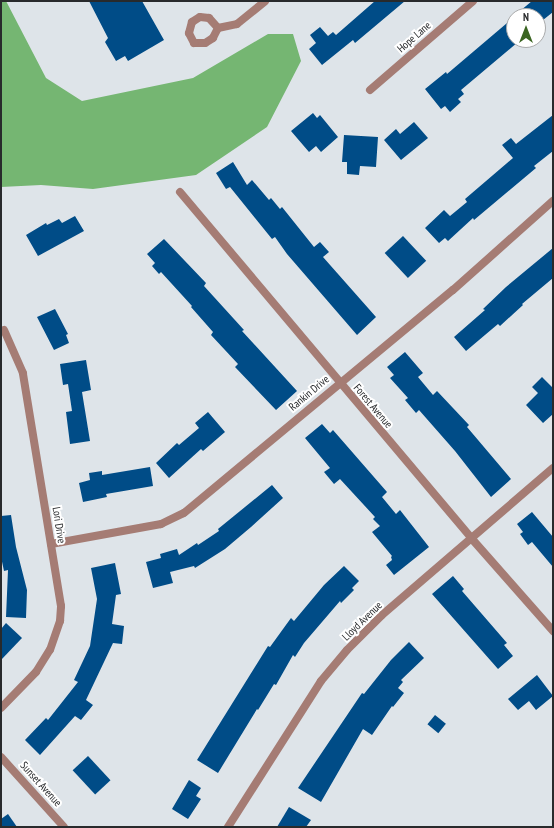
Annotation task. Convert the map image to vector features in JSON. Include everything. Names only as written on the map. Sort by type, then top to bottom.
[{"type":"street","points":[[218,28],[237,24],[265,1]]},
{"type":"street","name":"Hope Lane","points":[[370,90],[473,1]]},
{"type":"street","name":"Forest Avenue","points":[[180,192],[339,383],[472,539],[553,631]]},
{"type":"street","name":"Rankin Drive","points":[[51,544],[161,524],[184,513],[453,290],[553,201]]},
{"type":"street","name":"Lori Drive","points":[[1,708],[36,672],[50,650],[56,636],[61,606],[23,373],[4,330]]},
{"type":"street","name":"Lloyd Avenue","points":[[228,827],[321,681],[347,650],[382,615],[553,468]]},
{"type":"street","name":"Sunset Avenue","points":[[1,757],[64,827]]},
{"type":"green space","points":[[1,1],[6,1],[46,78],[82,101],[193,78],[268,34],[293,34],[301,61],[267,127],[196,175],[93,189],[41,185],[1,187]]},
{"type":"building","points":[[89,1],[142,1],[164,40],[128,61],[125,56],[116,61],[105,42],[108,38]]},
{"type":"building","points":[[375,1],[405,1],[355,43],[353,40],[322,65],[309,49],[316,43],[310,35],[320,27],[328,36],[333,32],[336,35]]},
{"type":"building","points":[[532,1],[553,1],[553,12],[546,18],[546,8],[524,8]]},
{"type":"building","points":[[506,24],[506,48],[511,48],[461,90],[464,94],[458,99],[461,102],[450,112],[445,106],[441,109],[425,89],[446,72],[447,74]]},
{"type":"building","points":[[313,113],[317,118],[320,115],[338,137],[321,152],[316,146],[309,152],[291,131]]},
{"type":"building","points":[[553,115],[553,151],[534,166],[536,168],[474,220],[473,218],[448,241],[445,238],[439,243],[425,228],[444,210],[450,216],[467,202],[465,199],[513,158],[502,145],[511,138],[516,144]]},
{"type":"building","points":[[414,122],[428,138],[401,160],[384,140],[396,129],[400,134]]},
{"type":"building","points":[[344,135],[378,137],[376,167],[360,166],[359,175],[347,174],[347,162],[342,162]]},
{"type":"building","points":[[233,162],[247,185],[252,180],[269,200],[271,198],[280,209],[282,207],[314,247],[320,242],[329,252],[323,257],[376,317],[357,335],[287,254],[275,237],[272,239],[230,187],[226,189],[216,173]]},
{"type":"building","points":[[75,216],[84,231],[38,256],[26,235],[46,223],[47,225],[59,219],[62,223]]},
{"type":"building","points":[[403,236],[426,261],[408,278],[385,253]]},
{"type":"building","points":[[164,239],[206,283],[204,286],[244,330],[242,331],[297,391],[276,410],[235,367],[238,364],[211,335],[213,332],[191,307],[192,306],[161,272],[159,274],[152,266],[155,263],[147,254]]},
{"type":"building","points":[[553,248],[553,278],[522,304],[523,305],[500,326],[498,324],[466,351],[454,337],[485,310],[483,309],[506,287]]},
{"type":"building","points":[[55,309],[68,334],[66,335],[69,343],[54,350],[37,317]]},
{"type":"building","points":[[405,352],[423,373],[418,377],[433,395],[437,391],[469,425],[467,427],[511,479],[491,497],[455,451],[419,410],[416,413],[405,400],[408,398],[390,378],[394,375],[387,367]]},
{"type":"building","points":[[86,360],[91,390],[82,392],[90,441],[70,444],[66,412],[72,411],[68,384],[63,385],[60,364]]},
{"type":"building","points":[[542,377],[553,388],[553,414],[543,423],[526,405],[538,393],[532,387]]},
{"type":"building","points":[[208,412],[225,432],[203,451],[201,449],[169,478],[156,463],[177,443],[179,445],[199,428],[195,423]]},
{"type":"building","points":[[322,424],[330,433],[333,430],[387,492],[382,497],[396,514],[400,510],[429,547],[394,575],[386,565],[392,560],[392,556],[372,532],[380,526],[373,519],[375,517],[340,479],[334,484],[324,472],[330,468],[305,438]]},
{"type":"building","points":[[150,467],[153,486],[106,494],[107,497],[83,502],[79,483],[90,480],[89,473],[102,471],[102,475]]},
{"type":"building","points":[[272,485],[283,498],[251,527],[225,549],[195,568],[194,566],[170,572],[173,583],[153,588],[146,562],[161,558],[160,554],[177,549],[179,555],[197,543],[198,545],[219,531],[218,529]]},
{"type":"building","points":[[532,512],[553,537],[553,567],[532,542],[528,545],[520,534],[523,532],[517,524]]},
{"type":"building","points":[[11,515],[16,547],[27,590],[26,618],[6,617],[8,570],[4,571],[1,557],[1,516]]},
{"type":"building","points":[[115,563],[121,594],[116,595],[112,624],[124,626],[122,644],[113,643],[86,700],[93,705],[81,720],[75,716],[40,755],[25,740],[46,718],[48,720],[78,682],[74,680],[90,646],[97,599],[91,568]]},
{"type":"building","points":[[344,566],[359,581],[352,588],[354,590],[341,603],[340,601],[304,643],[295,657],[293,655],[276,685],[274,684],[258,710],[257,709],[218,773],[197,760],[268,646],[270,647],[291,618],[294,621],[324,585]]},
{"type":"building","points":[[453,576],[464,589],[462,591],[507,643],[504,645],[513,656],[498,669],[432,594]]},
{"type":"building","points":[[6,623],[22,638],[1,660],[1,629]]},
{"type":"building","points":[[409,642],[424,658],[401,680],[403,682],[398,688],[404,693],[393,707],[392,706],[372,735],[363,729],[321,802],[298,788],[362,693],[364,694],[391,660]]},
{"type":"building","points":[[537,675],[553,696],[536,710],[529,701],[518,710],[508,699]]},
{"type":"building","points":[[435,715],[446,724],[438,733],[427,724]]},
{"type":"building","points":[[88,756],[111,780],[95,794],[73,770]]},
{"type":"building","points":[[189,780],[201,788],[196,796],[201,799],[188,819],[172,809]]},
{"type":"building","points":[[289,807],[311,820],[306,827],[277,827]]},
{"type":"building","points":[[8,814],[17,827],[1,827],[1,819]]}]
